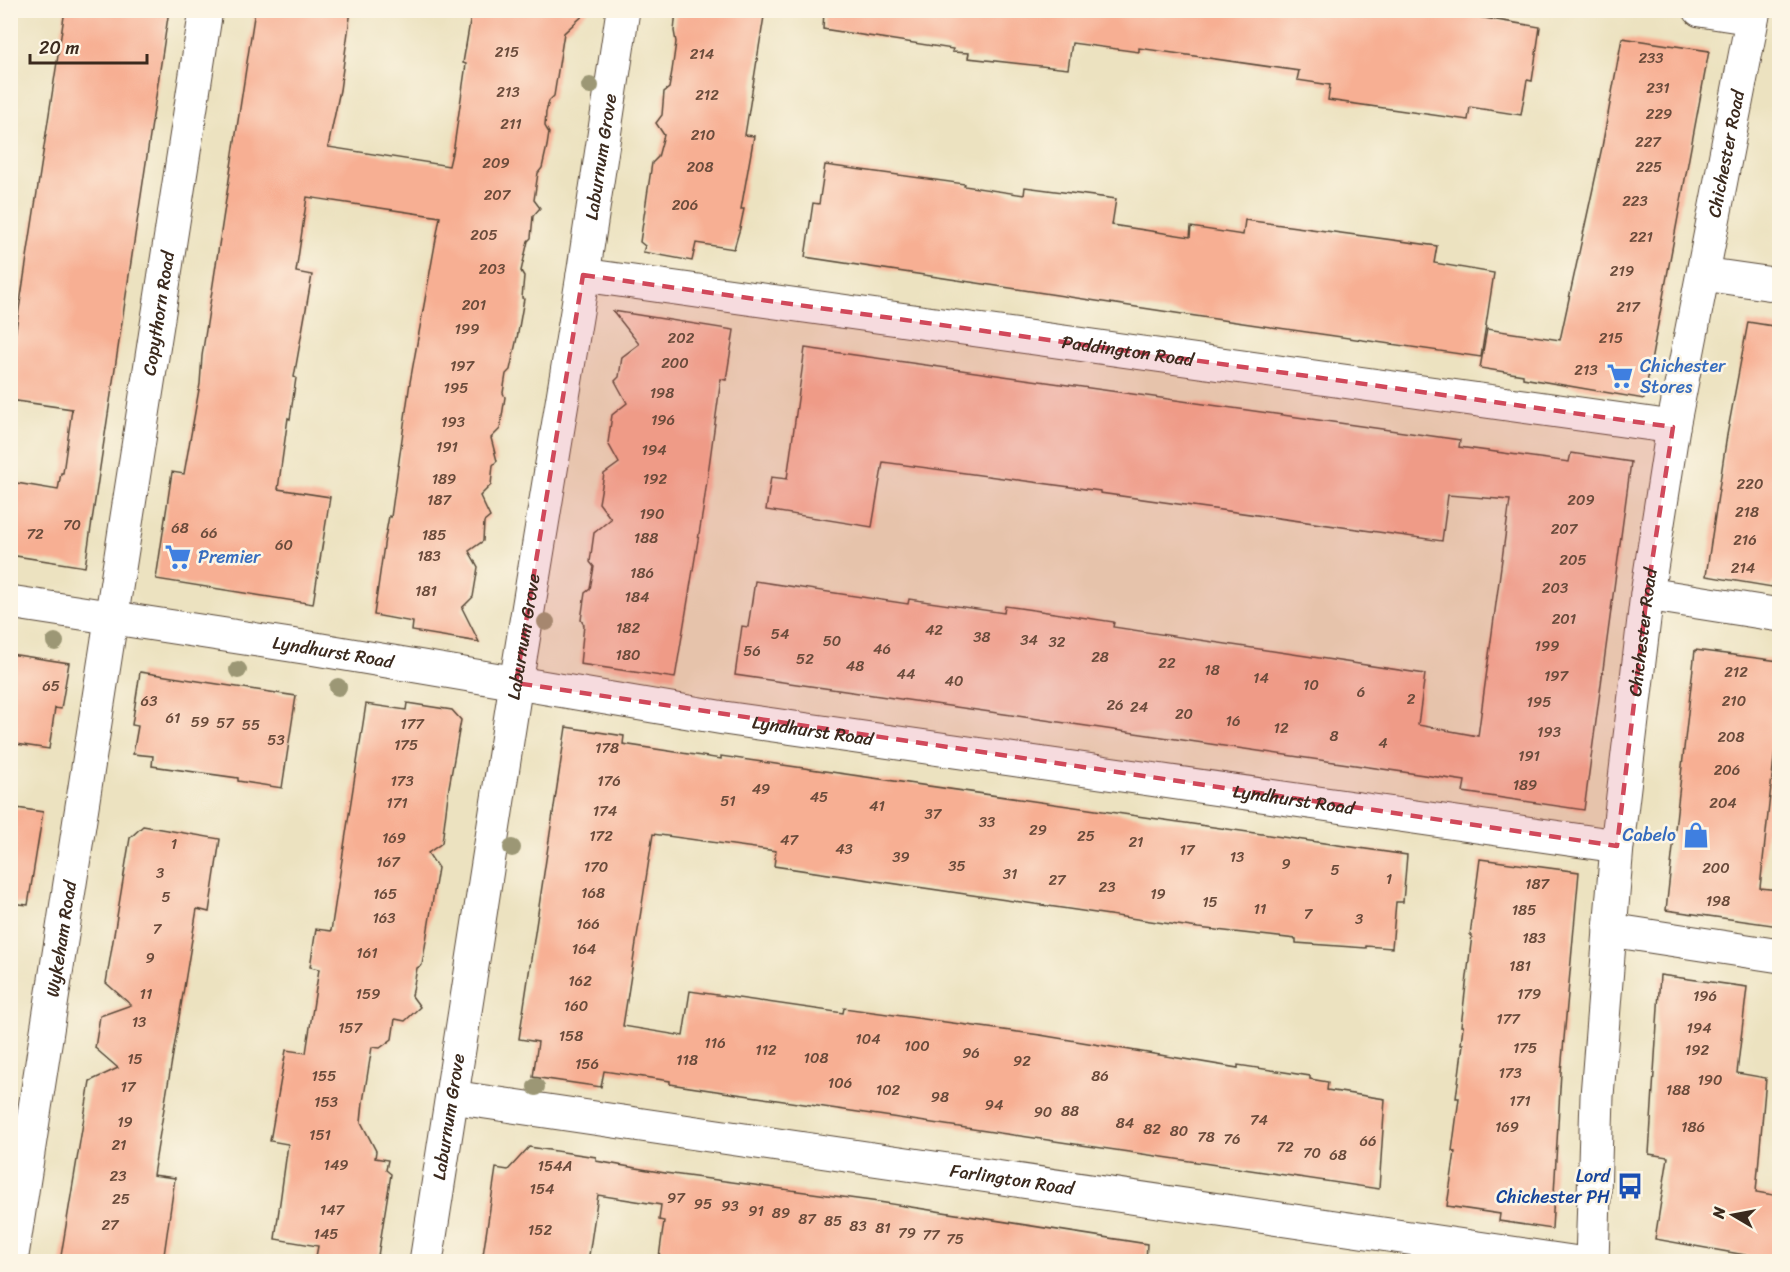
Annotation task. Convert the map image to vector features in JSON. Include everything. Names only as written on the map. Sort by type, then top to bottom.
[{"type":"street","name":"Copythorn Road","points":[[113,618],[206,10]]},
{"type":"street","name":"Laburnum Grove","points":[[426,1262],[623,10]]},
{"type":"street","points":[[1700,10],[1753,14]]},
{"type":"street","name":"Chichester Road","points":[[1592,1262],[1597,1096],[1610,930],[1617,846],[1647,594],[1673,428],[1753,14]]},
{"type":"street","points":[[1703,274],[1779,285]]},
{"type":"street","name":"Paddington Road","points":[[583,275],[1673,428]]},
{"type":"street","points":[[1647,594],[1779,615]]},
{"type":"street","name":"Lyndhurst Road","points":[[10,602],[310,648],[724,718],[1617,846]]},
{"type":"street","name":"Wykeham Road","points":[[10,1262],[113,618]]},
{"type":"street","points":[[1610,930],[1779,956]]},
{"type":"street","name":"Farlington Road","points":[[452,1097],[1572,1262]]},
{"type":"highlighted area","points":[[583,275],[1673,427],[1647,594],[1617,846],[516,683]]},
{"type":"building","points":[[65,10],[169,10],[85,567],[10,555],[10,482],[58,490],[61,473],[63,473],[72,409],[10,400],[10,368]]},
{"type":"building","points":[[255,10],[351,10],[340,90],[328,147],[449,166],[453,153],[466,64],[463,63],[472,10],[589,10],[564,33],[554,96],[549,101],[546,112],[545,126],[549,133],[542,168],[538,173],[534,200],[540,208],[533,216],[531,238],[528,241],[521,271],[524,276],[522,298],[524,299],[510,370],[506,374],[500,429],[491,438],[497,461],[493,465],[491,485],[480,496],[490,517],[484,522],[483,541],[469,551],[478,567],[473,597],[462,608],[479,642],[412,631],[413,622],[374,615],[385,538],[389,516],[391,517],[410,382],[440,217],[307,197],[296,272],[312,275],[278,489],[330,497],[313,604],[156,579],[172,472],[184,474],[200,384],[202,356]]},
{"type":"building","points":[[676,10],[765,10],[745,135],[754,136],[741,209],[744,209],[734,249],[696,243],[692,261],[643,252],[645,246],[640,242],[652,163],[658,157],[664,135],[656,123],[662,115],[664,92],[669,88],[676,42],[674,31]]},
{"type":"building","points":[[824,10],[1435,10],[1540,27],[1532,81],[1527,80],[1521,115],[1470,107],[1468,120],[1328,100],[1330,85],[1297,80],[1299,71],[1139,48],[1139,52],[1072,43],[1068,69],[968,58],[969,53],[952,52],[953,49],[823,29]]},
{"type":"building","points":[[1622,38],[1709,51],[1644,399],[1523,378],[1523,375],[1480,368],[1487,329],[1560,340],[1602,147]]},
{"type":"building","points":[[825,165],[965,184],[964,186],[1024,195],[1025,187],[1116,199],[1112,225],[1190,237],[1191,227],[1243,235],[1245,220],[1437,246],[1434,263],[1494,273],[1481,357],[805,257],[813,203],[819,204]]},
{"type":"building","points":[[613,311],[734,330],[726,380],[721,379],[703,510],[675,678],[580,664],[584,625],[581,620],[585,593],[590,589],[594,567],[590,562],[594,533],[611,519],[599,503],[604,474],[619,463],[608,443],[612,415],[627,403],[615,381],[619,377],[622,357],[639,344]]},
{"type":"building","points":[[1748,322],[1779,327],[1779,584],[1773,583],[1772,587],[1706,576],[1727,435]]},
{"type":"building","points":[[805,348],[1460,440],[1459,447],[1569,462],[1571,453],[1631,462],[1584,810],[1463,792],[1465,781],[735,675],[742,626],[748,627],[755,581],[908,604],[909,599],[1004,613],[1005,606],[1114,622],[1113,627],[1425,674],[1418,725],[1478,736],[1510,500],[1448,495],[1442,541],[883,462],[872,527],[766,510],[771,477],[787,479]]},
{"type":"building","points":[[1695,650],[1779,661],[1779,712],[1760,888],[1779,890],[1779,926],[1666,910]]},
{"type":"building","points":[[10,654],[69,663],[61,709],[55,708],[49,749],[10,743]]},
{"type":"building","points":[[140,672],[296,696],[282,788],[238,781],[238,778],[152,766],[153,756],[133,754],[138,726],[132,725]]},
{"type":"building","points":[[407,703],[452,710],[461,720],[442,843],[428,853],[438,868],[422,965],[417,968],[412,996],[420,1007],[405,1021],[395,1019],[392,1039],[380,1048],[372,1047],[361,1122],[376,1151],[375,1158],[388,1160],[386,1170],[391,1174],[377,1262],[315,1262],[318,1246],[275,1239],[288,1144],[270,1141],[286,1050],[306,1053],[319,969],[310,967],[316,929],[331,931],[366,704],[406,710]]},
{"type":"building","points":[[566,727],[624,736],[623,744],[721,759],[721,756],[1407,855],[1403,902],[1396,902],[1392,948],[1366,946],[1366,948],[1296,943],[1296,939],[1198,928],[774,866],[776,851],[653,834],[623,1026],[683,1036],[690,991],[843,1013],[844,1008],[1040,1035],[1238,1068],[1238,1065],[1310,1076],[1310,1079],[1328,1082],[1327,1090],[1385,1099],[1379,1189],[670,1084],[670,1081],[604,1071],[601,1087],[533,1077],[538,1042],[519,1039]]},
{"type":"building","points":[[10,807],[43,812],[28,905],[10,903]]},
{"type":"building","points":[[143,826],[220,839],[209,912],[197,909],[153,1175],[175,1178],[163,1262],[60,1262],[90,1081],[118,1068],[95,1048],[100,1016],[131,1005],[106,983],[130,838]]},
{"type":"building","points":[[1480,859],[1579,872],[1561,1072],[1552,1229],[1499,1221],[1500,1214],[1447,1206],[1455,1152],[1452,1151],[1463,1044],[1461,1044],[1463,1026],[1461,1026]]},
{"type":"building","points":[[1660,975],[1747,987],[1737,1073],[1766,1078],[1756,1192],[1779,1196],[1779,1261],[1655,1239],[1668,1157],[1649,1154]]},
{"type":"building","points":[[529,1147],[596,1157],[596,1161],[665,1173],[879,1202],[1147,1244],[1146,1262],[691,1262],[659,1257],[664,1221],[659,1220],[661,1205],[598,1195],[588,1262],[482,1262],[496,1168],[508,1170]]},
{"type":"place","name":"Chichester Stores","points":[[1620,376]]},
{"type":"place","name":"Premier","points":[[178,557]]},
{"type":"place","name":"Cabelo","points":[[1696,835]]},
{"type":"place","name":"Lord Chichester PH","points":[[1630,1186]]}]
